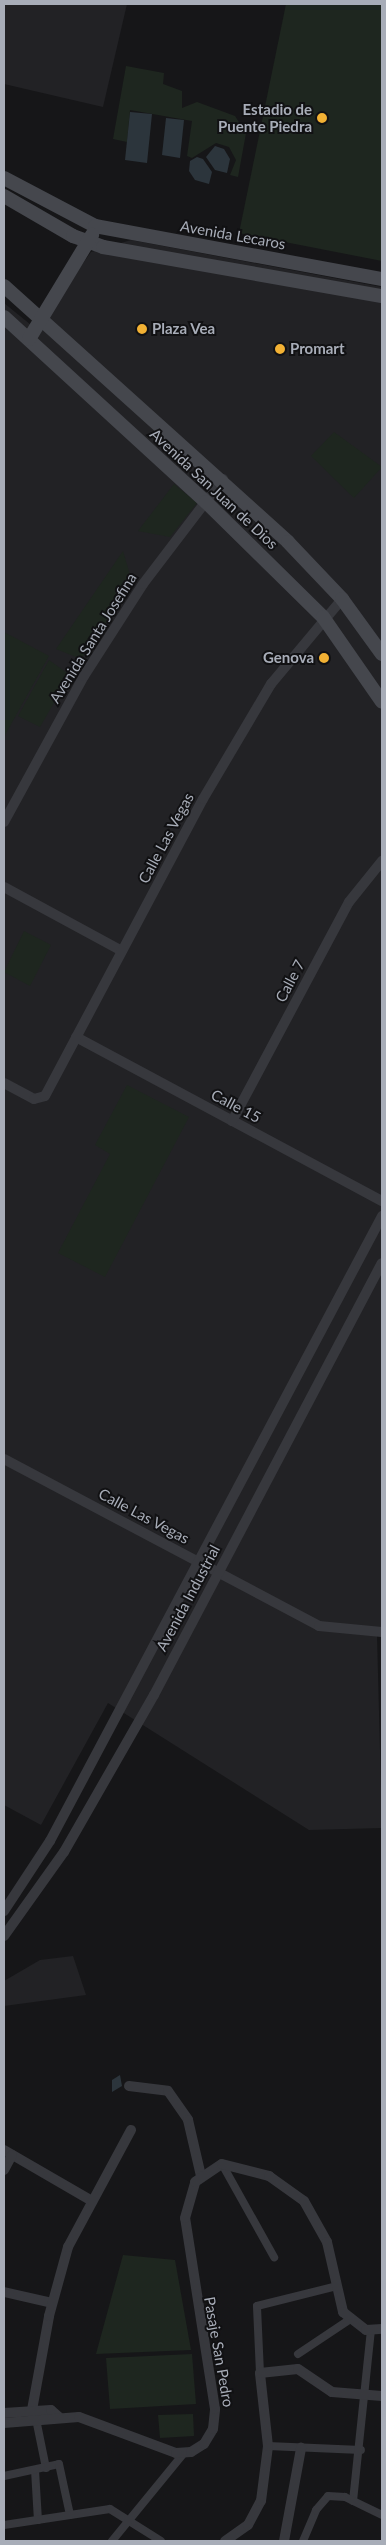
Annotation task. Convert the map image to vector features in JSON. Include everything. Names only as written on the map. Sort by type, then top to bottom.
[{"type":"main road","name":"Avenida Lecaros","points":[[4,178],[95,226],[382,279]]},
{"type":"main road","points":[[4,196],[89,243],[382,296]]},
{"type":"main road","points":[[29,339],[89,243],[95,226]]},
{"type":"main road","name":"Avenida San Juan de Dios","points":[[4,286],[43,318],[223,479],[342,599],[382,654]]},
{"type":"main road","name":"Avenida San Juan de Dios","points":[[4,317],[206,502],[323,617],[382,702]]},
{"type":"street","name":"Avenida Santa Josefina","points":[[4,822],[84,676],[143,584],[223,479]]},
{"type":"street","name":"Calle Las Vegas","points":[[4,1083],[34,1099],[45,1096],[122,951],[271,684],[323,617],[342,599]]},
{"type":"street","name":"Calle 7","points":[[232,1121],[348,902],[382,861]]},
{"type":"street","points":[[4,887],[122,951]]},
{"type":"street","name":"Calle 15","points":[[76,1037],[382,1201]]},
{"type":"street","points":[[4,1911],[50,1841],[200,1563],[382,1216]]},
{"type":"street","name":"Avenida Industrial","points":[[4,1936],[64,1852],[154,1695],[382,1263]]},
{"type":"street","name":"Calle Las Vegas","points":[[4,1458],[319,1626],[382,1632]]},
{"type":"street","points":[[129,2086],[168,2091],[188,2120],[201,2176],[222,2164],[269,2176],[304,2201],[327,2242],[337,2286],[349,2320],[371,2330],[382,2329]]},
{"type":"street","points":[[46,2468],[34,2415],[52,2303],[68,2247],[131,2130]]},
{"type":"street","points":[[4,2170],[8,2152],[92,2201]]},
{"type":"street","points":[[222,2164],[274,2257]]},
{"type":"street","name":"Pasaje San Pedro","points":[[184,2454],[204,2444],[215,2419],[184,2230],[189,2196],[201,2176]]},
{"type":"street","points":[[225,2541],[257,2515],[268,2446],[260,2373],[257,2306],[337,2286]]},
{"type":"street","points":[[4,2292],[52,2303]]},
{"type":"street","points":[[298,2354],[349,2320]]},
{"type":"street","points":[[353,2501],[367,2397],[371,2330]]},
{"type":"street","points":[[260,2373],[298,2369],[332,2392],[367,2397],[382,2396]]},
{"type":"street","points":[[4,2423],[51,2410],[60,2417],[98,2422],[184,2454],[112,2541]]},
{"type":"street","points":[[4,2413],[34,2415]]},
{"type":"street","points":[[268,2446],[361,2450]]},
{"type":"street","points":[[284,2541],[301,2448]]},
{"type":"street","points":[[4,2476],[59,2464],[70,2515]]},
{"type":"street","points":[[35,2470],[38,2520]]},
{"type":"street","points":[[303,2541],[323,2499],[339,2495],[382,2515]]},
{"type":"street","points":[[4,2525],[110,2509],[161,2541]]},
{"type":"shaded area","points":[[4,4],[127,4],[103,107],[4,84]]},
{"type":"shaded area","name":"Estadio de Puente Piedra","points":[[286,4],[382,4],[382,261],[239,233]]},
{"type":"shaded area","points":[[126,66],[164,73],[163,84],[182,91],[182,108],[197,102],[235,116],[246,133],[238,177],[230,175],[236,160],[229,147],[216,143],[192,158],[187,156],[192,121],[130,110],[127,142],[113,139]]},
{"type":"shaded area","points":[[130,112],[152,114],[147,163],[125,160]]},
{"type":"shaded area","points":[[166,118],[184,120],[180,158],[162,155]]},
{"type":"shaded area","points":[[215,146],[224,149],[230,159],[227,173],[215,170],[206,157]]},
{"type":"shaded area","points":[[197,157],[203,159],[212,172],[209,184],[195,180],[189,171],[190,161]]},
{"type":"shaded area","points":[[131,240],[382,287],[382,1633],[377,1635],[382,1828],[309,1830],[108,1703],[41,1825],[4,1805],[4,303],[36,329],[91,252]]},
{"type":"shaded area","points":[[334,432],[382,467],[354,498],[311,456]]},
{"type":"shaded area","points":[[174,484],[197,503],[170,537],[138,531]]},
{"type":"shaded area","points":[[123,551],[133,585],[81,659],[56,649]]},
{"type":"shaded area","points":[[4,632],[49,656],[4,737]]},
{"type":"shaded area","points":[[49,660],[70,675],[40,727],[18,716]]},
{"type":"shaded area","points":[[24,931],[51,945],[30,986],[4,972]]},
{"type":"shaded area","points":[[127,1085],[189,1117],[105,1277],[58,1253],[110,1154],[95,1145]]},
{"type":"shaded area","points":[[73,1956],[86,1995],[4,2006],[4,1981],[40,1960]]},
{"type":"shaded area","points":[[120,2075],[122,2086],[112,2092],[112,2080]]},
{"type":"shaded area","points":[[123,2255],[175,2260],[191,2350],[96,2354]]},
{"type":"shaded area","points":[[192,2354],[196,2404],[110,2409],[106,2358]]},
{"type":"shaded area","points":[[193,2414],[194,2436],[160,2438],[158,2415]]},
{"type":"place","name":"Estadio de Puente Piedra","points":[[322,118]]},
{"type":"place","name":"Plaza Vea","points":[[142,329]]},
{"type":"place","name":"Promart","points":[[280,349]]},
{"type":"place","name":"Genova","points":[[324,658]]}]
